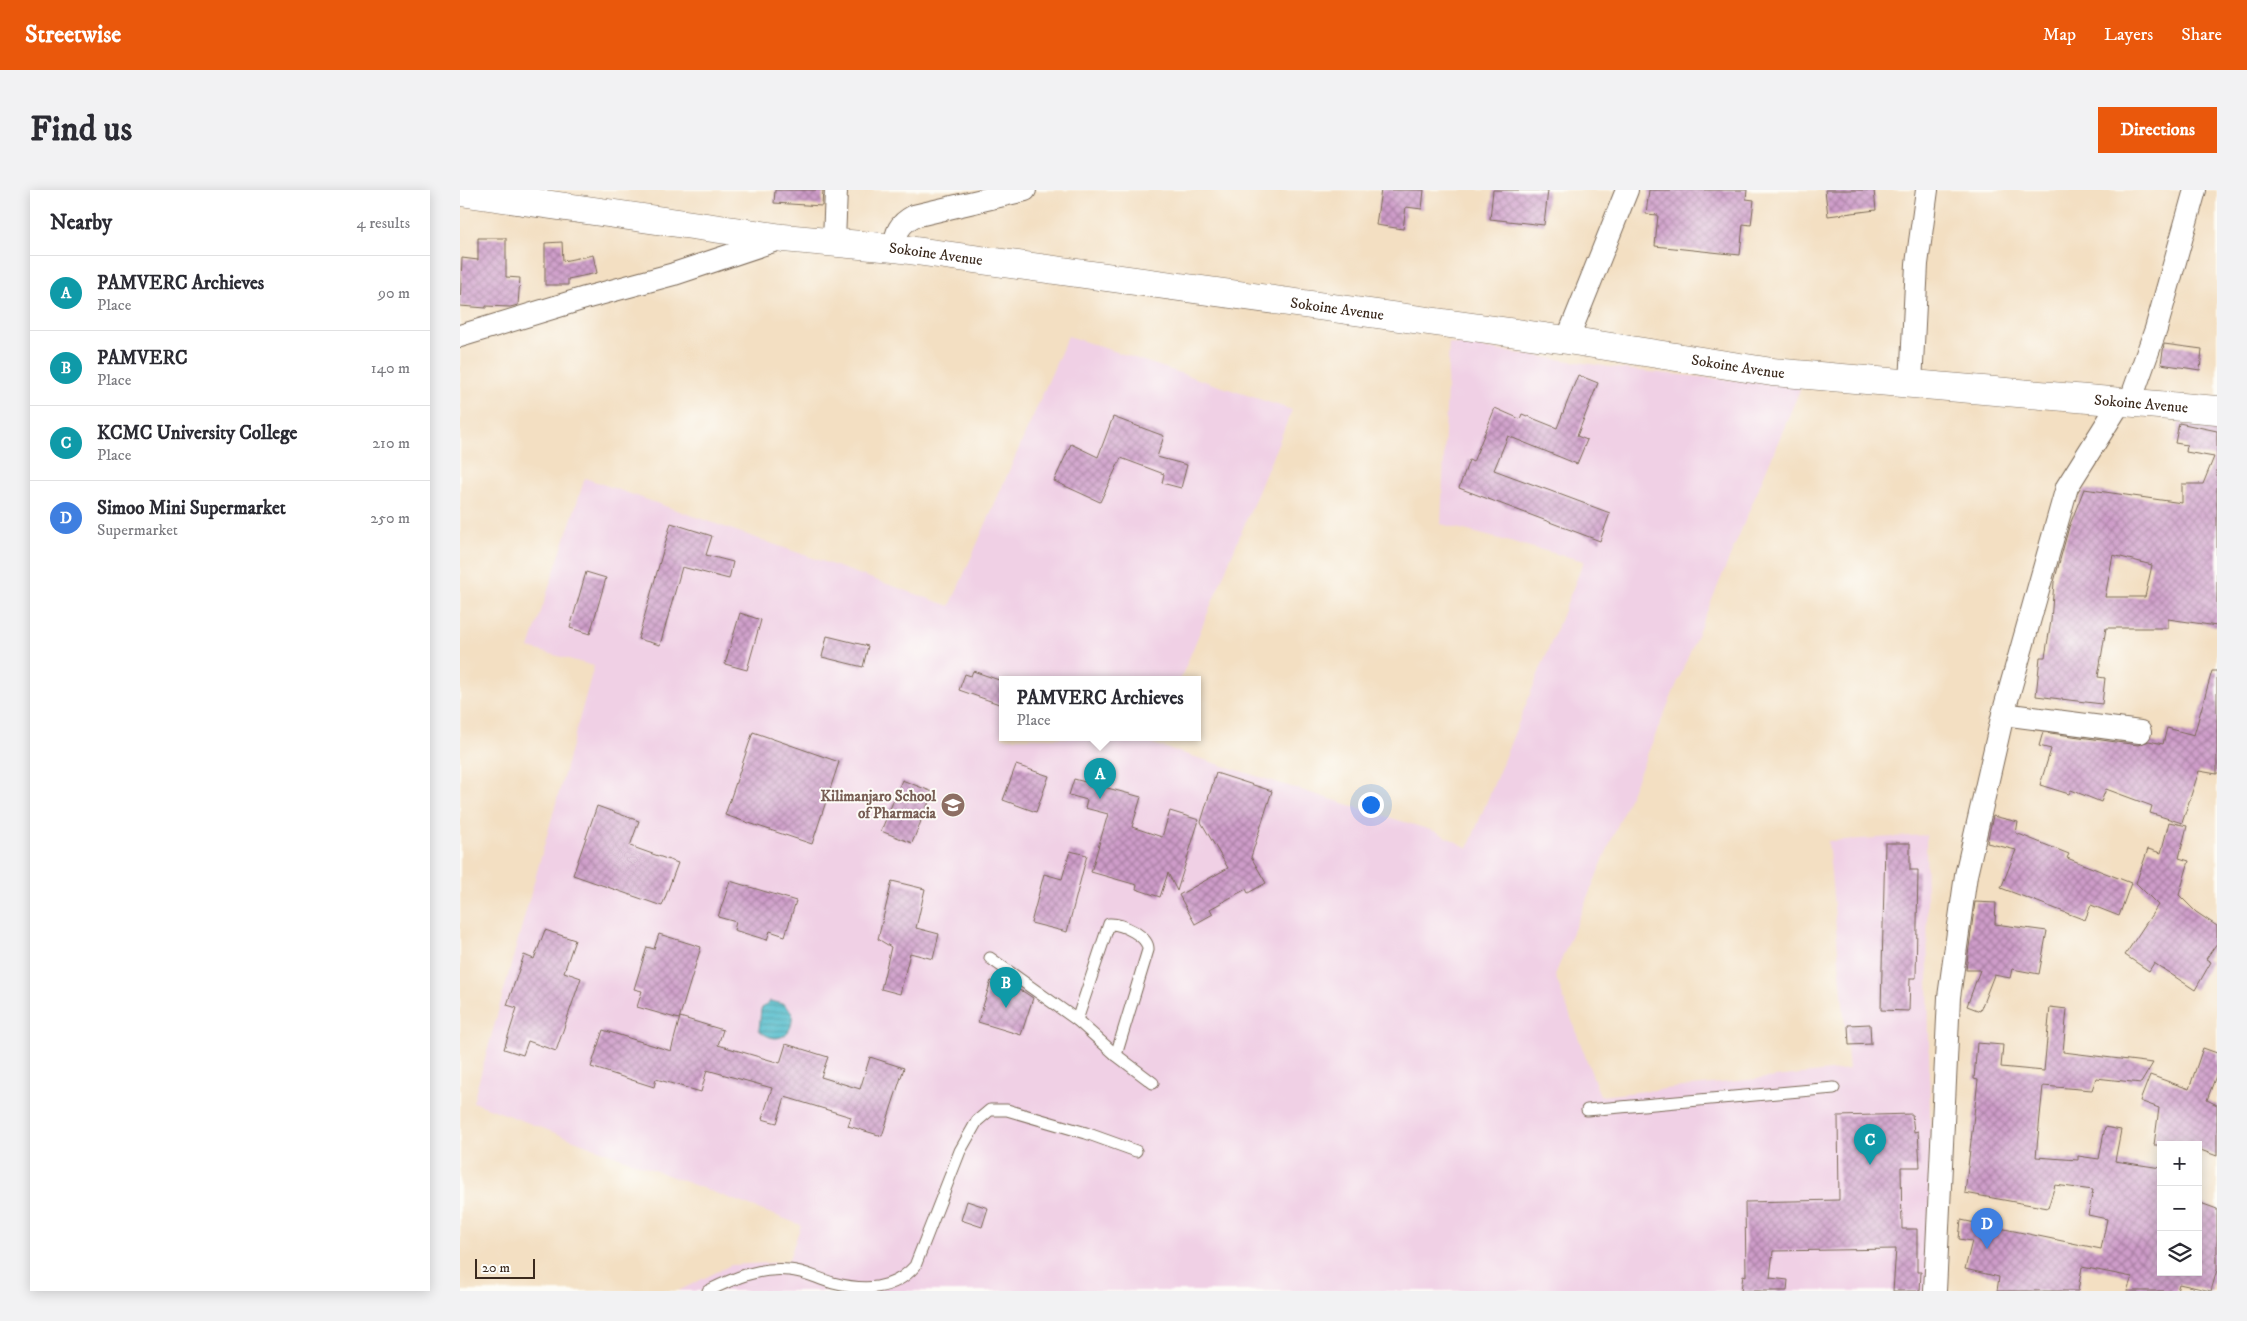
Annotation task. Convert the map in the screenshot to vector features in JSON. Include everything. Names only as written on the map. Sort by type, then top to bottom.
[{"type":"street","points":[[834,242],[836,190]]},
{"type":"street","points":[[894,248],[896,234],[902,224],[914,216],[1025,190]]},
{"type":"street","points":[[1567,340],[1627,190]]},
{"type":"street","points":[[1911,384],[1917,264],[1927,190]]},
{"type":"street","points":[[1935,1291],[1949,997],[1966,875],[2003,714],[2067,487],[2125,402],[2156,329],[2195,190]]},
{"type":"street","name":"Sokoine Avenue","points":[[460,192],[783,238],[894,248],[1567,340],[1772,372],[2217,410]]},
{"type":"street","points":[[460,336],[585,298],[674,274],[783,238]]},
{"type":"street","points":[[2003,714],[2140,732]]},
{"type":"lane","points":[[1077,1020],[1109,924],[1115,923],[1145,939],[1148,944],[1148,950],[1116,1055]]},
{"type":"lane","points":[[990,958],[1077,1020],[1116,1055],[1153,1083]]},
{"type":"lane","points":[[1587,1110],[1834,1088]]},
{"type":"lane","points":[[708,1291],[738,1276],[766,1270],[797,1271],[833,1283],[865,1289],[879,1288],[906,1276],[915,1266],[960,1151],[977,1121],[990,1110],[1007,1110],[1136,1150]]},
{"type":"shaded area","points":[[1068,336],[1292,410],[1182,676],[999,676],[999,741],[1154,741],[1153,744],[1437,832],[1468,848],[1584,561],[1441,524],[1449,343],[1631,370],[1801,387],[1555,975],[1600,1096],[1849,1069],[1828,841],[1926,835],[1931,1179],[1930,1291],[678,1291],[731,1265],[788,1262],[801,1225],[473,1102],[594,666],[529,648],[585,478],[950,606]]},
{"type":"water","points":[[770,1001],[784,1004],[792,1012],[791,1027],[788,1032],[778,1038],[772,1038],[759,1030],[761,1009]]},
{"type":"building","points":[[775,190],[823,190],[822,206],[774,203]]},
{"type":"building","points":[[1381,190],[1424,190],[1422,209],[1406,207],[1403,229],[1376,225]]},
{"type":"building","points":[[1493,190],[1548,190],[1544,225],[1490,219]]},
{"type":"building","points":[[1649,190],[1747,190],[1746,199],[1754,200],[1751,225],[1743,224],[1740,255],[1655,246],[1658,215],[1646,214]]},
{"type":"building","points":[[1825,190],[1874,190],[1876,210],[1828,216]]},
{"type":"building","points":[[478,238],[506,238],[506,277],[520,278],[518,305],[510,307],[486,306],[486,308],[460,306],[462,258],[478,260]]},
{"type":"building","points":[[562,242],[563,261],[593,255],[597,273],[568,279],[568,285],[545,285],[545,243]]},
{"type":"building","points":[[2164,344],[2202,349],[2200,370],[2161,364]]},
{"type":"building","points":[[1578,375],[1598,383],[1577,436],[1587,440],[1577,464],[1508,436],[1494,470],[1610,513],[1600,541],[1459,488],[1469,460],[1473,462],[1495,408],[1520,419],[1522,414],[1557,428]]},
{"type":"building","points":[[1113,417],[1164,436],[1157,457],[1187,465],[1181,488],[1162,483],[1164,474],[1121,458],[1100,502],[1054,481],[1071,444],[1098,457]]},
{"type":"building","points":[[2179,423],[2217,431],[2217,626],[2168,619],[2168,628],[2106,628],[2098,677],[2105,678],[2102,704],[2036,696],[2040,657],[2045,657],[2051,621],[2054,582],[2069,527],[2084,489],[2182,503],[2182,484],[2203,484],[2214,457],[2186,452],[2187,445],[2175,443]],"holes":[[[2113,555],[2152,565],[2145,597],[2105,597]]]},
{"type":"building","points":[[671,523],[712,536],[706,555],[733,562],[729,579],[682,567],[660,645],[638,639]]},
{"type":"building","points":[[586,572],[606,578],[590,634],[570,628]]},
{"type":"building","points":[[740,613],[761,620],[747,670],[725,664]]},
{"type":"building","points":[[827,636],[868,646],[863,667],[822,657]]},
{"type":"building","points":[[973,671],[999,680],[999,704],[959,690],[965,674],[971,676]]},
{"type":"building","points":[[2212,671],[2217,671],[2217,774],[2199,771],[2182,823],[2150,813],[2152,806],[2106,789],[2101,802],[2071,790],[2069,794],[2040,785],[2051,749],[2039,746],[2043,732],[2138,745],[2149,741],[2163,744],[2167,728],[2194,735]]},
{"type":"building","points":[[753,732],[839,762],[812,844],[725,815]]},
{"type":"building","points":[[1016,765],[1049,776],[1036,812],[1003,800]]},
{"type":"building","points":[[1216,773],[1272,791],[1251,857],[1266,883],[1248,893],[1246,889],[1210,909],[1213,914],[1195,924],[1179,895],[1228,868],[1201,822]]},
{"type":"building","points":[[1074,779],[1141,797],[1132,827],[1162,837],[1170,811],[1199,820],[1177,891],[1168,873],[1160,897],[1136,889],[1137,885],[1091,872],[1108,814],[1085,808],[1087,800],[1069,795]]},
{"type":"building","points":[[902,780],[933,792],[912,843],[881,831]]},
{"type":"building","points":[[597,806],[639,821],[630,846],[678,863],[662,906],[573,875]]},
{"type":"building","points":[[1993,816],[2018,822],[2016,833],[2069,854],[2067,858],[2131,883],[2119,916],[2091,905],[2085,920],[2001,888],[2016,850],[1987,843]]},
{"type":"building","points":[[2169,822],[2187,826],[2179,858],[2189,861],[2179,895],[2196,912],[2217,926],[2217,943],[2206,959],[2211,962],[2195,990],[2154,963],[2149,971],[2125,955],[2158,905],[2136,883],[2148,849],[2161,853]]},
{"type":"building","points":[[1885,843],[1910,843],[1910,870],[1918,870],[1916,978],[1910,978],[1909,1011],[1881,1010]]},
{"type":"building","points":[[1070,851],[1087,855],[1067,932],[1031,923],[1044,874],[1062,879]]},
{"type":"building","points":[[730,881],[796,901],[785,936],[770,931],[767,940],[734,930],[736,922],[718,917]]},
{"type":"building","points":[[892,881],[925,889],[916,928],[939,934],[933,959],[910,953],[900,994],[881,989],[891,947],[878,939]]},
{"type":"building","points":[[1975,902],[1996,903],[1995,924],[2047,931],[2039,974],[2012,969],[2010,978],[1994,975],[1980,1011],[1967,1006],[1980,970],[1966,970]]},
{"type":"building","points":[[545,930],[575,940],[564,972],[581,978],[556,1051],[528,1041],[523,1055],[504,1049],[517,1008],[507,1005],[524,955],[534,959]]},
{"type":"building","points":[[659,934],[701,947],[679,1019],[637,1007],[642,991],[634,989],[647,947],[654,949]]},
{"type":"building","points":[[991,981],[1024,992],[1033,998],[1021,1035],[978,1022]]},
{"type":"building","points":[[2050,1007],[2067,1009],[2063,1052],[2153,1063],[2141,1083],[2096,1078],[2092,1090],[2043,1086],[2036,1157],[2078,1160],[2078,1156],[2099,1159],[2105,1127],[2121,1130],[2115,1161],[2157,1167],[2157,1276],[2202,1276],[2202,1203],[2217,1209],[2217,1270],[2211,1291],[2179,1284],[2177,1291],[2127,1291],[2132,1277],[2082,1267],[2078,1291],[1997,1291],[1999,1277],[1965,1269],[1972,1241],[1959,1239],[1961,1220],[2101,1249],[2107,1219],[2088,1215],[2093,1190],[2055,1185],[2048,1208],[1965,1193],[1978,1080],[1974,1079],[1977,1043],[2003,1045],[2001,1067],[2044,1071]]},
{"type":"building","points":[[680,1017],[723,1030],[718,1045],[780,1063],[786,1044],[828,1057],[821,1077],[860,1089],[870,1057],[904,1068],[882,1136],[848,1126],[851,1117],[785,1097],[777,1123],[762,1119],[772,1088],[707,1070],[701,1092],[656,1079],[654,1087],[591,1067],[603,1030],[671,1051]]},
{"type":"building","points":[[1870,1024],[1871,1044],[1849,1045],[1848,1025]]},
{"type":"building","points":[[2203,1048],[2217,1053],[2217,1073],[2207,1100],[2217,1105],[2217,1156],[2202,1150],[2202,1141],[2157,1141],[2157,1145],[2154,1145],[2159,1108],[2140,1101],[2150,1075],[2189,1089]]},
{"type":"building","points":[[1912,1114],[1914,1132],[1918,1131],[1920,1167],[1901,1167],[1902,1229],[1917,1229],[1917,1272],[1921,1272],[1920,1291],[1893,1291],[1896,1249],[1773,1251],[1770,1278],[1788,1280],[1787,1291],[1741,1291],[1743,1275],[1746,1276],[1745,1202],[1839,1200],[1838,1116]]},
{"type":"building","points":[[967,1201],[988,1208],[982,1227],[961,1220]]},
{"type":"place","name":"PAMVERC Archieves","points":[[1100,799]]},
{"type":"place","name":"Kilimanjaro School of Pharmacia","points":[[953,805]]},
{"type":"place","name":"PAMVERC","points":[[1006,1008]]},
{"type":"place","name":"KCMC University College","points":[[1870,1165]]},
{"type":"place","name":"Simoo Mini Supermarket","points":[[1987,1249]]}]
